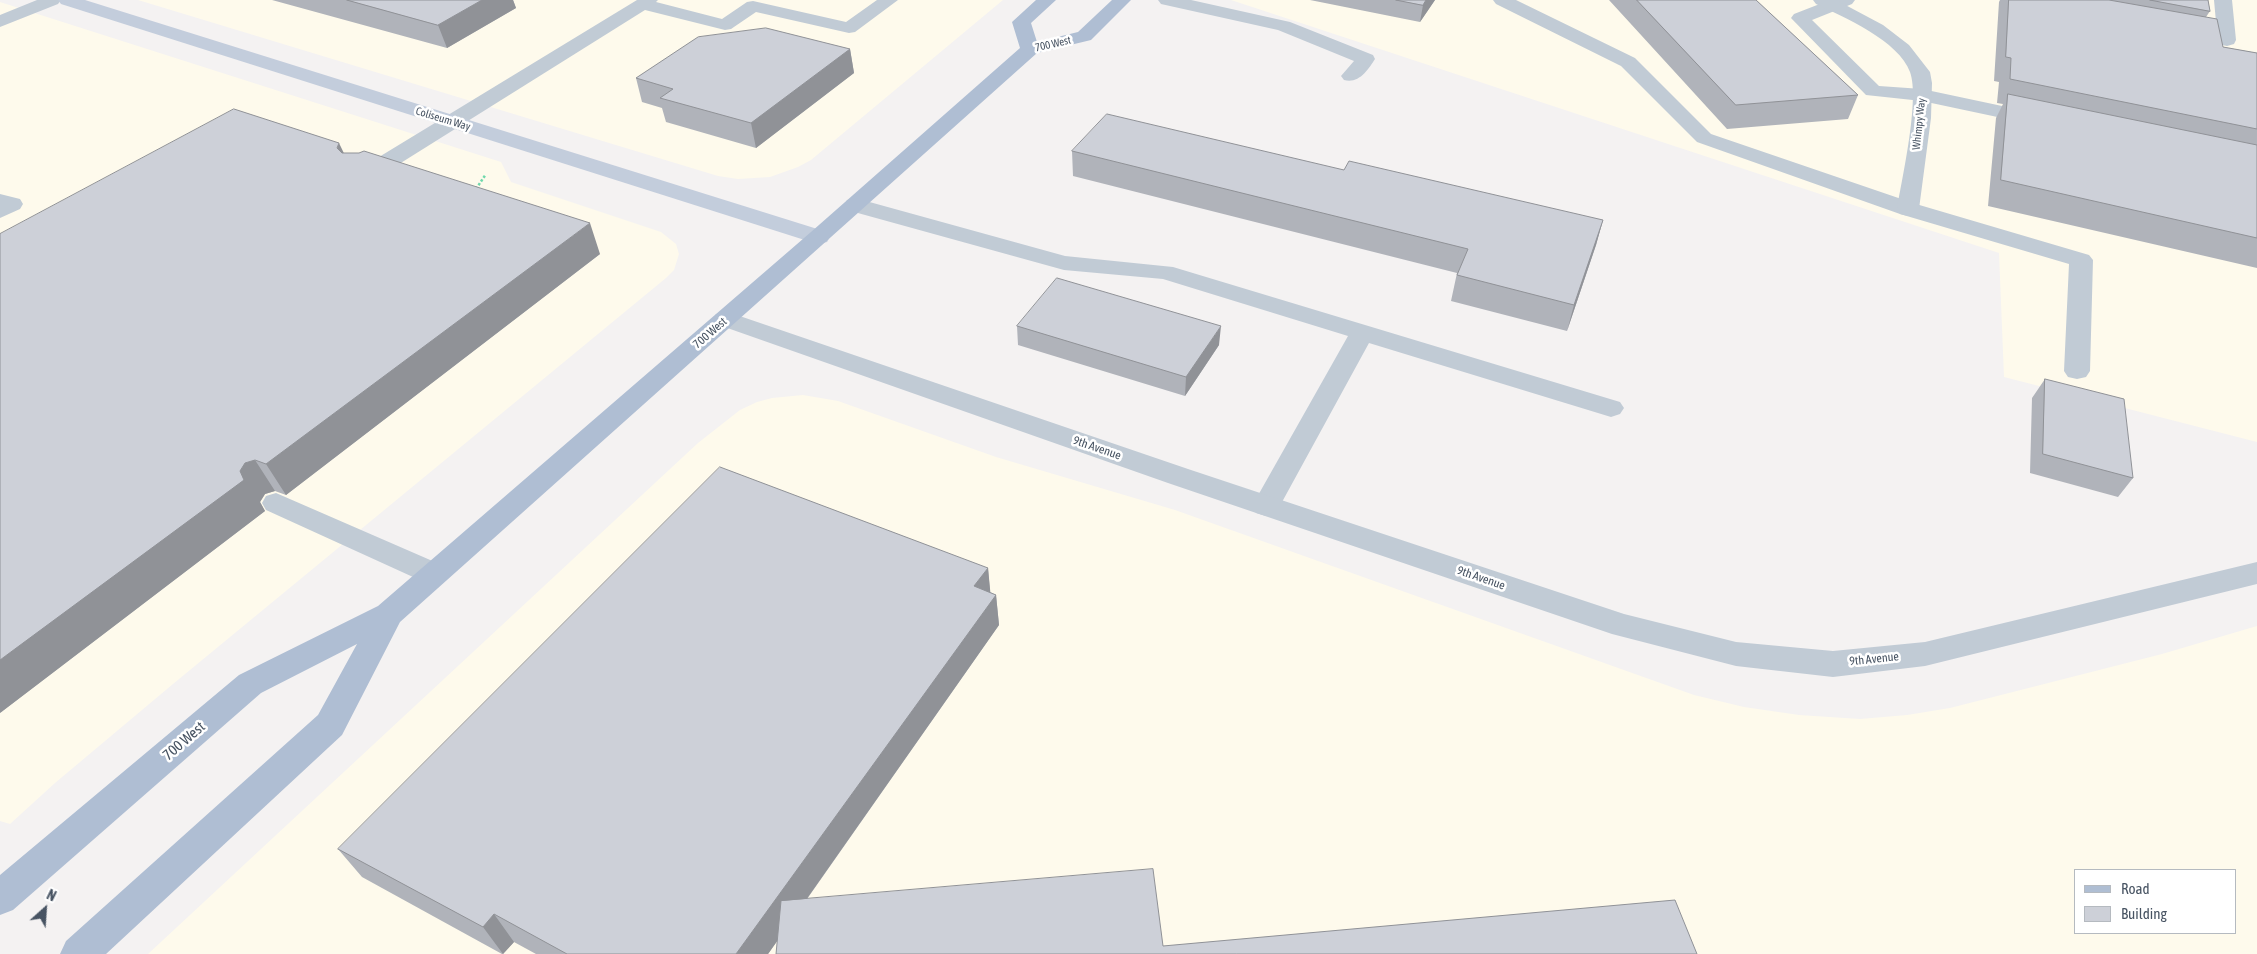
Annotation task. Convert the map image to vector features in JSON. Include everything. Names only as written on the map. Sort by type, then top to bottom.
[{"type":"main road","name":"700 West","points":[[1030,49],[1021,22],[1047,0]]},
{"type":"main road","name":"700 West","points":[[0,898],[250,684],[389,614],[819,237],[1030,49],[1084,36],[1122,0]]},
{"type":"main road","name":"700 West","points":[[79,954],[330,725],[389,614]]},
{"type":"street","points":[[0,22],[52,0]]},
{"type":"street","name":"Coliseum Way","points":[[67,0],[819,237]]},
{"type":"street","points":[[364,176],[646,2],[725,25],[753,6],[849,28],[889,0]]},
{"type":"street","points":[[1167,0],[1284,26],[1366,59],[1351,76]]},
{"type":"street","points":[[1502,0],[1628,62],[1704,138],[1908,209],[2081,260],[2077,371]]},
{"type":"street","points":[[2170,30],[2233,46],[2223,0]]},
{"type":"street","points":[[1834,2],[1800,18],[1873,91],[1922,95],[2056,123]]},
{"type":"street","name":"Whimpy Way","points":[[1834,2],[1873,27],[1905,53],[1920,72],[1922,95],[1918,143],[1908,209]]},
{"type":"street","points":[[0,201],[12,204],[0,211]]},
{"type":"street","points":[[855,204],[1064,262],[1164,272],[1612,408]]},
{"type":"street","name":"9th Avenue","points":[[725,319],[1266,506],[1623,626],[1736,654],[1833,664],[1925,654],[2257,573]]},
{"type":"street","points":[[1266,506],[1363,332]]},
{"type":"street","points":[[276,503],[434,574]]},
{"type":"path","points":[[484,192],[475,189],[486,174]]},
{"type":"shaded area","points":[[138,0],[1003,0],[811,160],[770,177],[738,179],[718,176]]},
{"type":"shaded area","points":[[1231,0],[2257,0],[2257,442],[2004,377],[1999,253]]},
{"type":"shaded area","points":[[0,2],[501,162],[511,182],[661,232],[676,244],[679,254],[674,270],[666,278],[173,684],[55,783],[10,824],[0,821]]},
{"type":"shaded area","points":[[803,395],[838,401],[996,457],[1175,510],[1694,695],[1744,707],[1799,715],[1860,719],[1907,715],[1950,708],[2162,654],[2257,626],[2257,954],[148,954],[698,443],[740,410],[757,402],[772,398]]},
{"type":"building","points":[[347,0],[482,0],[438,25]]},
{"type":"building","points":[[1396,0],[1426,0],[1423,5]]},
{"type":"building","points":[[1637,0],[1756,0],[1858,95],[1736,105]]},
{"type":"building","points":[[2009,0],[2109,0],[2217,19],[2223,47],[2257,53],[2257,129],[2010,79],[2011,58],[2006,57]]},
{"type":"building","points":[[2150,0],[2208,0],[2210,11]]},
{"type":"building","points":[[766,28],[850,49],[751,123],[660,98],[673,89],[636,78],[698,37]]},
{"type":"building","points":[[2008,94],[2257,145],[2257,238],[2001,180]]},
{"type":"building","points":[[234,109],[339,143],[337,148],[342,153],[359,153],[364,151],[590,223],[266,464],[255,460],[245,463],[240,471],[244,480],[0,660],[0,234]]},
{"type":"building","points":[[1107,114],[1344,170],[1349,161],[1603,220],[1574,305],[1457,275],[1468,249],[1072,151]]},
{"type":"building","points":[[1057,278],[1221,326],[1186,377],[1017,326]]},
{"type":"building","points":[[2045,379],[2124,399],[2133,478],[2043,454]]},
{"type":"building","points":[[720,467],[988,568],[974,586],[996,595],[736,954],[567,954],[494,914],[483,927],[338,849]]},
{"type":"building","points":[[1153,869],[1163,946],[1675,900],[1697,954],[776,954],[781,901]]}]
